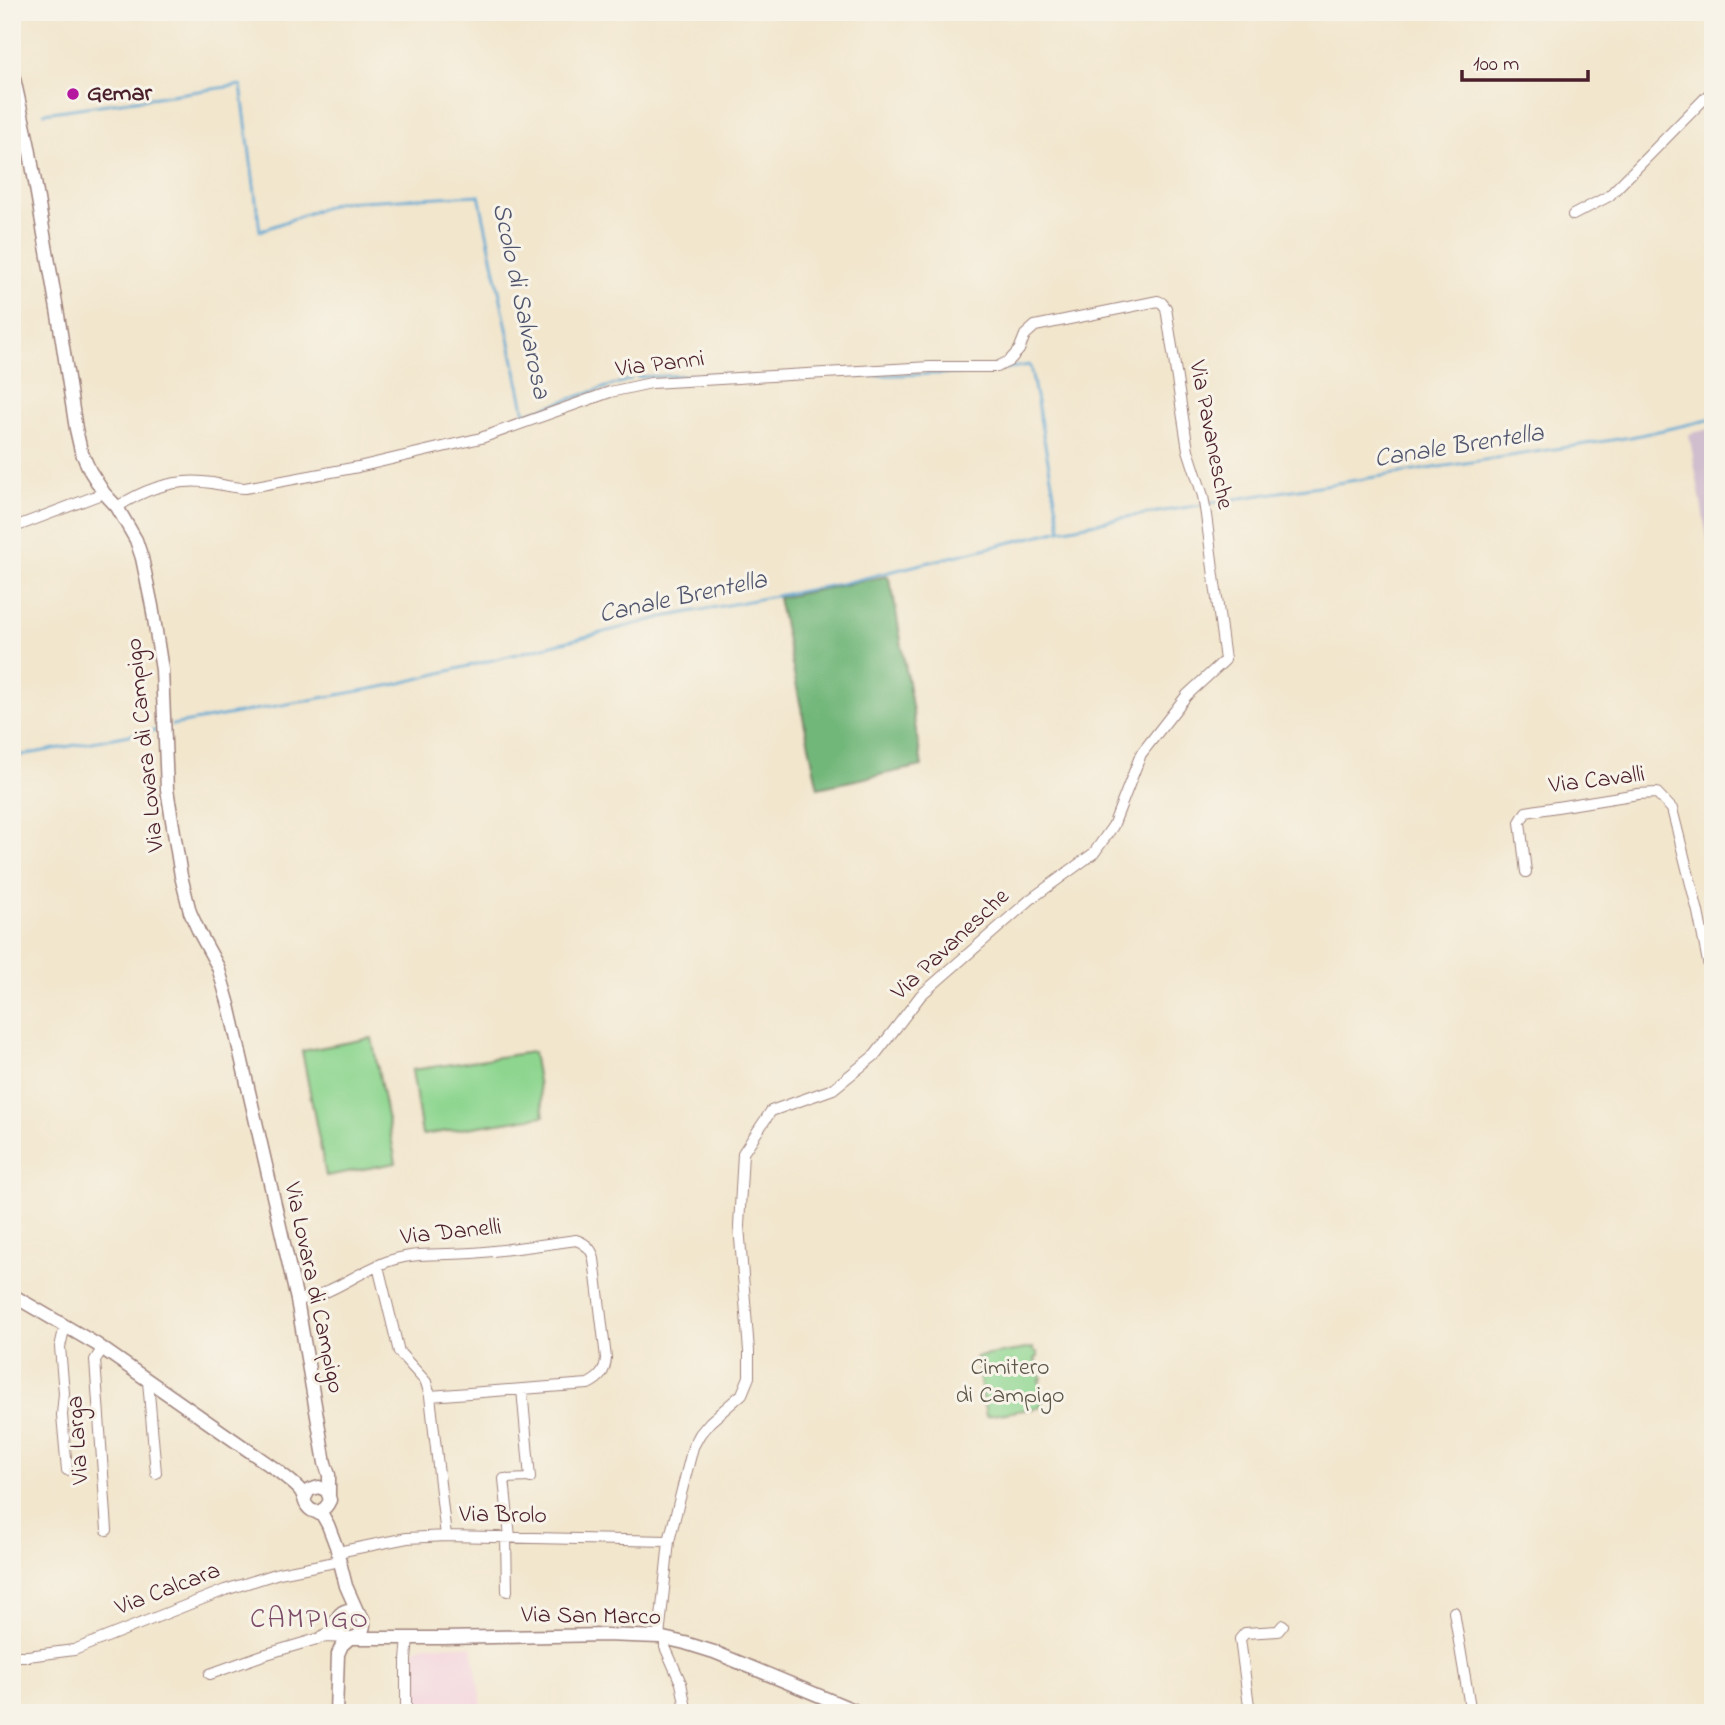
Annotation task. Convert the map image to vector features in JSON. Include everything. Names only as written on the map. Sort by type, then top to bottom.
[{"type":"street","name":"Via Lovara di Campigo","points":[[12,69],[29,147],[81,451],[90,471],[117,507],[136,540],[142,558],[162,670],[167,789],[185,892],[190,912],[218,967],[227,996],[298,1300],[329,1475],[338,1553],[345,1582],[361,1616]]},
{"type":"street","points":[[1573,215],[1609,196],[1713,90]]},
{"type":"street","name":"Via Panni","points":[[117,507],[137,494],[172,483],[190,481],[245,488],[358,467],[481,439],[610,392],[651,383],[930,367],[997,367],[1009,361],[1019,349],[1025,335],[1035,326],[1147,303],[1163,303]]},
{"type":"street","name":"Via Pavanesche","points":[[662,1638],[669,1541],[693,1447],[710,1422],[743,1394],[748,1377],[749,1351],[739,1226],[743,1153],[771,1111],[833,1090],[875,1055],[922,995],[1031,899],[1094,852],[1113,826],[1141,754],[1187,695],[1225,660],[1203,496],[1188,450],[1166,308],[1163,303]]},
{"type":"street","points":[[12,528],[104,493]]},
{"type":"street","name":"Via Cavalli","points":[[1526,872],[1520,822],[1526,812],[1657,793],[1672,809],[1713,986]]},
{"type":"street","name":"Via Danelli","points":[[298,1300],[318,1296],[391,1260],[426,1254],[484,1252],[576,1240],[588,1247],[593,1254],[605,1368],[596,1380],[588,1384],[522,1389]]},
{"type":"street","points":[[377,1266],[399,1352],[426,1382],[430,1396],[446,1536]]},
{"type":"street","points":[[12,1295],[102,1349],[299,1489],[325,1489],[330,1498],[325,1509],[314,1511],[307,1506],[311,1491]]},
{"type":"street","points":[[67,1326],[60,1347],[67,1470]]},
{"type":"street","name":"Via Larga","points":[[102,1349],[95,1360],[107,1530]]},
{"type":"street","points":[[148,1381],[156,1473]]},
{"type":"street","points":[[430,1396],[522,1389],[530,1478],[504,1479],[508,1591]]},
{"type":"street","name":"Via Lovara di Campigo","points":[[311,1491],[324,1479],[325,1463]]},
{"type":"street","name":"Via Lovara di Campigo","points":[[314,1511],[326,1520],[338,1553]]},
{"type":"street","name":"Via Brolo","points":[[338,1553],[407,1538],[446,1536],[669,1541]]},
{"type":"street","name":"Via Calcara","points":[[12,1656],[74,1650],[225,1590],[338,1553]]},
{"type":"street","name":"Via Lovara di Campigo","points":[[343,1631],[345,1582]]},
{"type":"street","points":[[210,1674],[318,1638],[330,1631],[343,1631],[362,1632],[364,1628],[361,1616],[349,1611],[343,1631],[342,1644],[338,1654],[336,1713]]},
{"type":"street","points":[[1454,1612],[1471,1713]]},
{"type":"street","name":"Via San Marco","points":[[361,1616],[377,1630],[391,1637]]},
{"type":"street","points":[[1250,1713],[1240,1639],[1245,1633],[1278,1631],[1283,1625]]},
{"type":"street","name":"Via San Marco","points":[[343,1631],[408,1638],[604,1635],[662,1638],[721,1655],[861,1713]]},
{"type":"street","points":[[406,1713],[408,1638]]},
{"type":"street","points":[[662,1638],[681,1683],[687,1713]]},
{"type":"shaded area","points":[[1713,428],[1713,571],[1689,434]]},
{"type":"shaded area","points":[[425,1645],[472,1646],[483,1713],[410,1713],[411,1657],[414,1651]]},
{"type":"green space","points":[[888,576],[922,766],[818,788],[778,598]]},
{"type":"green space","points":[[372,1038],[396,1163],[326,1176],[302,1051]]},
{"type":"green space","points":[[533,1052],[544,1116],[422,1135],[412,1070]]},
{"type":"green space","name":"Cimitero di Campigo","points":[[1033,1348],[1034,1352],[1037,1352],[1038,1357],[1035,1358],[1038,1374],[1041,1374],[1042,1379],[1039,1380],[1043,1407],[986,1416],[976,1357]]},
{"type":"waterway","name":"Scolo di Salvarosa","points":[[44,113],[241,85],[260,231],[339,202],[479,195],[525,414],[631,379]]},
{"type":"waterway","name":"Scolo di Salvarosa","points":[[1003,369],[1030,365],[1061,530]]},
{"type":"waterway","name":"Scolo di Salvarosa","points":[[858,376],[974,373]]},
{"type":"waterway","name":"Scolo di Salvarosa","points":[[637,377],[725,374]]},
{"type":"waterway","name":"Canale Brentella","points":[[1210,503],[1631,437],[1713,419]]},
{"type":"waterway","name":"Canale Brentella","points":[[172,725],[393,685],[664,617],[844,583],[1061,530],[1201,505]]},
{"type":"waterway","name":"Canale Brentella","points":[[12,757],[156,730]]},
{"type":"place","name":"Gemar","points":[[73,94]]},
{"type":"district","name":"CAMPIGO","points":[[310,1620]]}]
